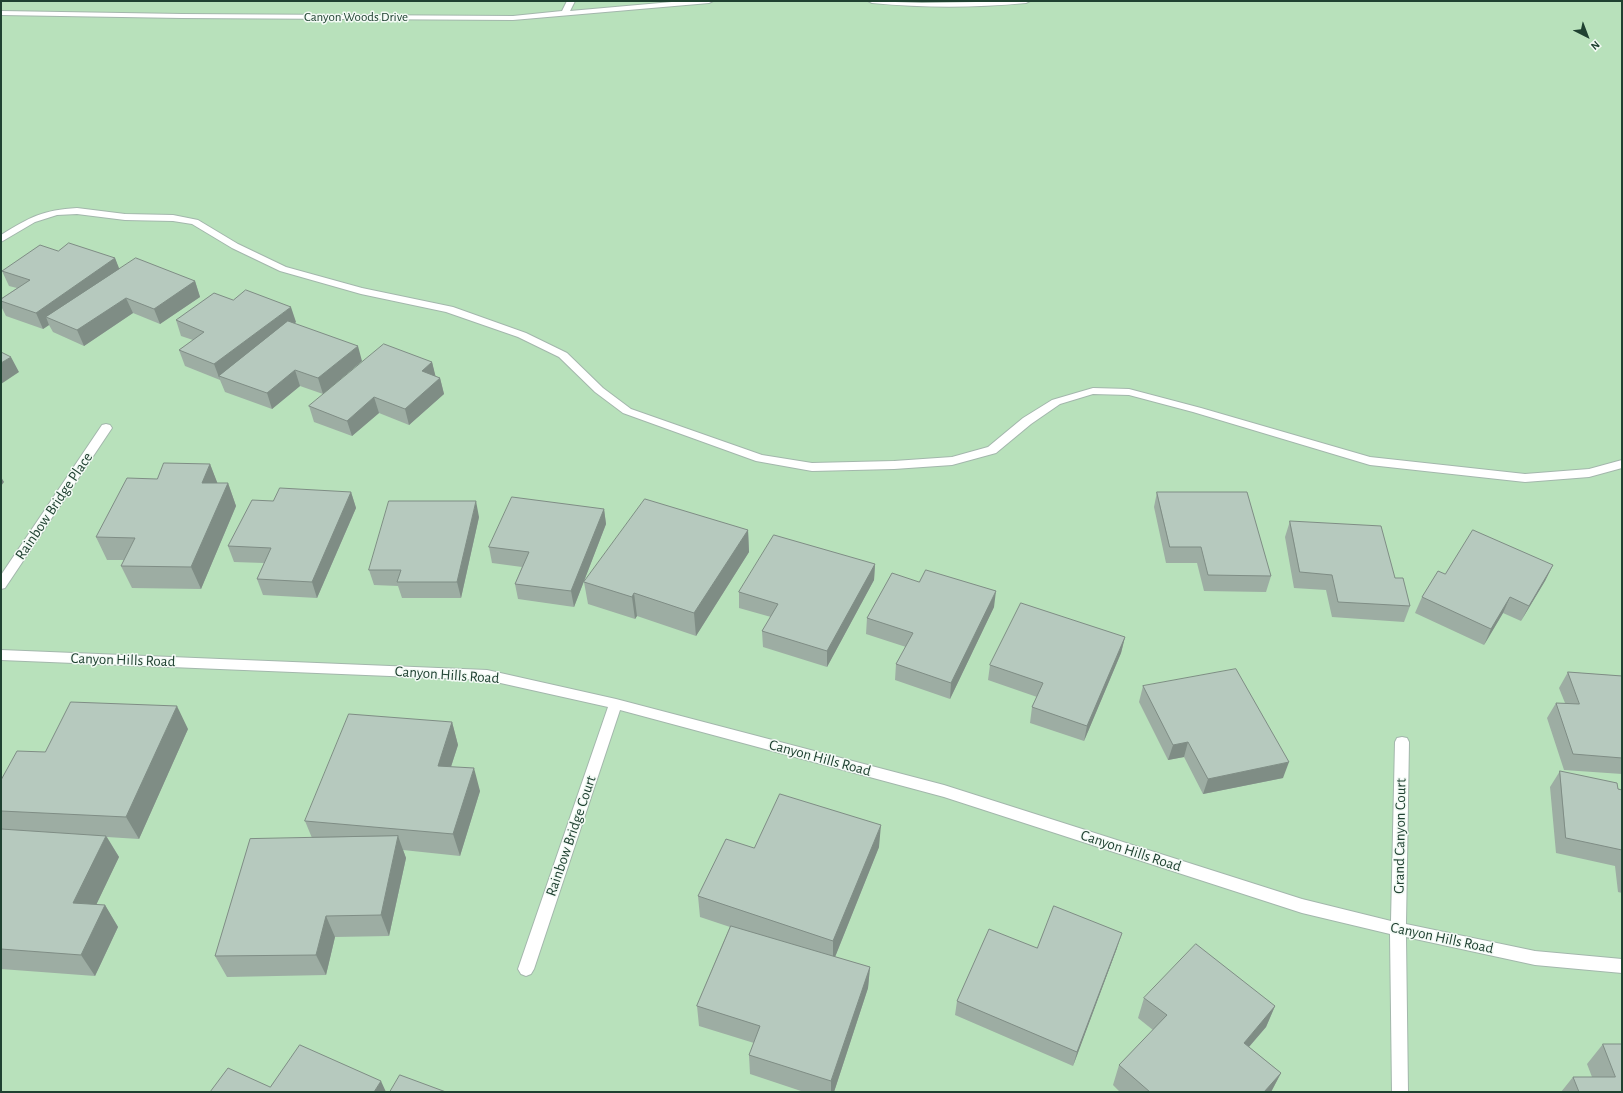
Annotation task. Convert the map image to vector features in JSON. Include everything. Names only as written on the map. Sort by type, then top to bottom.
[{"type":"street","points":[[566,14],[571,1]]},
{"type":"street","name":"Canyon Woods Drive","points":[[1,13],[182,16],[505,18],[709,1]]},
{"type":"street","points":[[872,1],[952,3],[978,6],[1026,1]]},
{"type":"street","points":[[1,239],[32,220],[56,212],[76,211],[125,217],[173,218],[195,222],[235,246],[283,269],[361,291],[450,309],[522,335],[563,355],[599,390],[627,411],[760,458],[812,467],[894,465],[952,461],[992,450],[1027,421],[1056,402],[1093,391],[1129,392],[1197,410],[1370,461],[1525,478],[1589,473],[1622,464]]},
{"type":"street","name":"Rainbow Bridge Place","points":[[1,585],[106,428]]},
{"type":"street","name":"Canyon Hills Road","points":[[1,655],[488,675],[616,704],[944,791],[1302,906],[1398,929],[1535,958],[1622,966]]},
{"type":"street","name":"Rainbow Bridge Court","points":[[526,969],[616,704]]},
{"type":"street","name":"Grand Canyon Court","points":[[1400,1092],[1398,929],[1402,742]]},
{"type":"green space","points":[[1,1],[1622,1],[1622,1092],[1,1092]]},
{"type":"building","points":[[69,243],[115,258],[36,313],[1,301],[1,299],[30,280],[2,271],[40,245],[58,251]]},
{"type":"building","points":[[136,258],[195,281],[154,309],[126,298],[77,330],[46,317]]},
{"type":"building","points":[[246,290],[291,307],[214,364],[179,350],[204,332],[176,320],[214,293],[233,300]]},
{"type":"building","points":[[288,321],[358,346],[318,378],[295,370],[267,393],[219,376]]},
{"type":"building","points":[[384,344],[432,362],[422,371],[440,378],[405,409],[374,397],[347,421],[309,406]]},
{"type":"building","points":[[1,352],[11,357],[1,363]]},
{"type":"building","points":[[164,463],[210,464],[202,483],[228,483],[191,567],[121,566],[135,538],[96,537],[127,478],[157,479]]},
{"type":"building","points":[[280,488],[351,492],[312,582],[257,579],[271,548],[228,546],[252,500],[273,501]]},
{"type":"building","points":[[1157,492],[1247,492],[1271,576],[1208,575],[1201,547],[1170,547]]},
{"type":"building","points":[[512,497],[604,509],[571,591],[515,584],[529,552],[489,547]]},
{"type":"building","points":[[645,499],[748,530],[694,613],[634,593],[632,597],[584,582]]},
{"type":"building","points":[[389,501],[476,501],[457,582],[397,582],[401,570],[369,570]]},
{"type":"building","points":[[1290,521],[1381,526],[1395,578],[1403,578],[1410,606],[1338,602],[1332,575],[1300,572]]},
{"type":"building","points":[[1473,530],[1553,565],[1529,606],[1510,597],[1491,629],[1422,597],[1438,571],[1445,574]]},
{"type":"building","points":[[774,535],[875,564],[827,651],[762,631],[778,604],[739,592]]},
{"type":"building","points":[[926,570],[996,591],[951,683],[896,664],[913,633],[867,618],[892,573],[919,582]]},
{"type":"building","points":[[1021,603],[1125,637],[1087,726],[1032,707],[1043,683],[990,665]]},
{"type":"building","points":[[1236,669],[1289,762],[1208,779],[1188,742],[1173,745],[1143,686]]},
{"type":"building","points":[[1568,672],[1622,676],[1622,758],[1573,754],[1556,703],[1579,704]]},
{"type":"building","points":[[71,702],[177,706],[126,817],[1,811],[1,780],[17,751],[45,752]]},
{"type":"building","points":[[349,714],[452,722],[438,766],[474,768],[453,834],[305,821]]},
{"type":"building","points":[[1560,771],[1617,783],[1618,789],[1622,790],[1622,850],[1566,838]]},
{"type":"building","points":[[780,794],[881,825],[833,941],[698,896],[726,839],[754,848]]},
{"type":"building","points":[[1,829],[106,836],[73,903],[105,905],[81,955],[1,949]]},
{"type":"building","points":[[398,836],[381,915],[326,916],[316,955],[215,956],[250,839]]},
{"type":"building","points":[[1054,906],[1122,933],[1077,1052],[957,1001],[989,929],[1037,948]]},
{"type":"building","points":[[731,926],[870,967],[831,1081],[749,1055],[760,1026],[697,1006]]},
{"type":"building","points":[[1196,944],[1275,1006],[1244,1043],[1281,1073],[1264,1092],[1150,1092],[1119,1065],[1167,1015],[1144,998]]},
{"type":"building","points":[[1603,1044],[1622,1044],[1622,1092],[1579,1092],[1573,1077],[1615,1077]]},
{"type":"building","points":[[300,1045],[381,1081],[374,1092],[210,1092],[228,1068],[270,1087]]},
{"type":"building","points":[[400,1075],[446,1092],[390,1092]]}]
